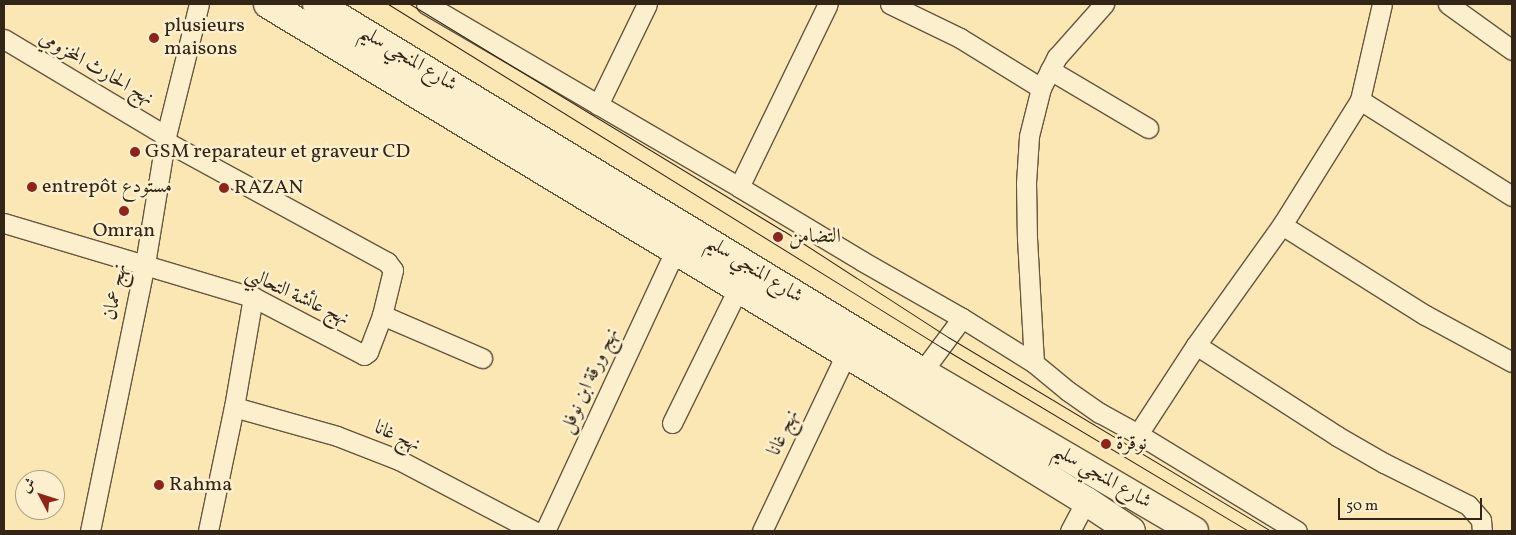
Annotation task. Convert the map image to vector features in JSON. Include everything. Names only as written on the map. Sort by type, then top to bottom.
[{"type":"main road","name":"شارع المنجي سليم","points":[[268,4],[676,249],[1086,501],[1131,531]]},
{"type":"main road","name":"شارع المنجي سليم","points":[[316,4],[922,372],[1194,531]]},
{"type":"street","name":"نهج عمان","points":[[90,531],[144,264],[165,138],[199,4]]},
{"type":"street","points":[[426,4],[962,318],[1034,362],[1068,391],[1100,413],[1138,434],[1297,531]]},
{"type":"street","points":[[598,105],[647,4]]},
{"type":"street","points":[[739,186],[828,4]]},
{"type":"street","points":[[890,4],[960,38],[1041,88]]},
{"type":"street","points":[[1034,362],[1026,184],[1030,136],[1041,88],[1050,70],[1062,50],[1104,4]]},
{"type":"street","points":[[1138,434],[1196,345],[1282,225],[1360,100],[1382,4]]},
{"type":"street","points":[[1452,5],[1512,50]]},
{"type":"street","name":"نهج الحارث المخزومي","points":[[4,39],[165,138],[387,262],[393,270],[382,315]]},
{"type":"street","points":[[1050,70],[1148,128]]},
{"type":"street","points":[[1360,100],[1512,196]]},
{"type":"street","name":"نهج عائشة التحالبي","points":[[4,224],[144,264],[253,298],[364,355],[368,352],[382,315],[482,358]]},
{"type":"street","points":[[1282,225],[1425,315],[1512,362]]},
{"type":"street","name":"نهج ورقة ابن نوفل","points":[[545,531],[676,249]]},
{"type":"street","points":[[672,423],[738,288]]},
{"type":"street","points":[[208,531],[234,407],[253,298]]},
{"type":"street","points":[[922,372],[962,318]]},
{"type":"street","points":[[1196,345],[1337,436],[1384,463],[1468,505],[1482,520],[1482,531]]},
{"type":"street","name":"نهج غانا","points":[[762,531],[846,354]]},
{"type":"street","name":"نهج غانا","points":[[234,407],[337,436],[399,460],[534,531]]},
{"type":"street","points":[[1070,531],[1086,501]]},
{"type":"tram line","points":[[388,4],[941,347],[1249,531]]},
{"type":"tram line","points":[[410,4],[784,231],[948,337],[1271,531]]},
{"type":"place","name":"plusieurs maisons","points":[[154,38]]},
{"type":"place","name":"GSM reparateur et graveur CD","points":[[135,152]]},
{"type":"place","name":"entrepôt مستودع","points":[[32,187]]},
{"type":"place","name":"RAZAN","points":[[224,188]]},
{"type":"place","name":"Omran","points":[[124,211]]},
{"type":"place","name":"التضامن","points":[[778,237]]},
{"type":"place","name":"نوقرة","points":[[1106,444]]},
{"type":"place","name":"Rahma","points":[[159,485]]}]
